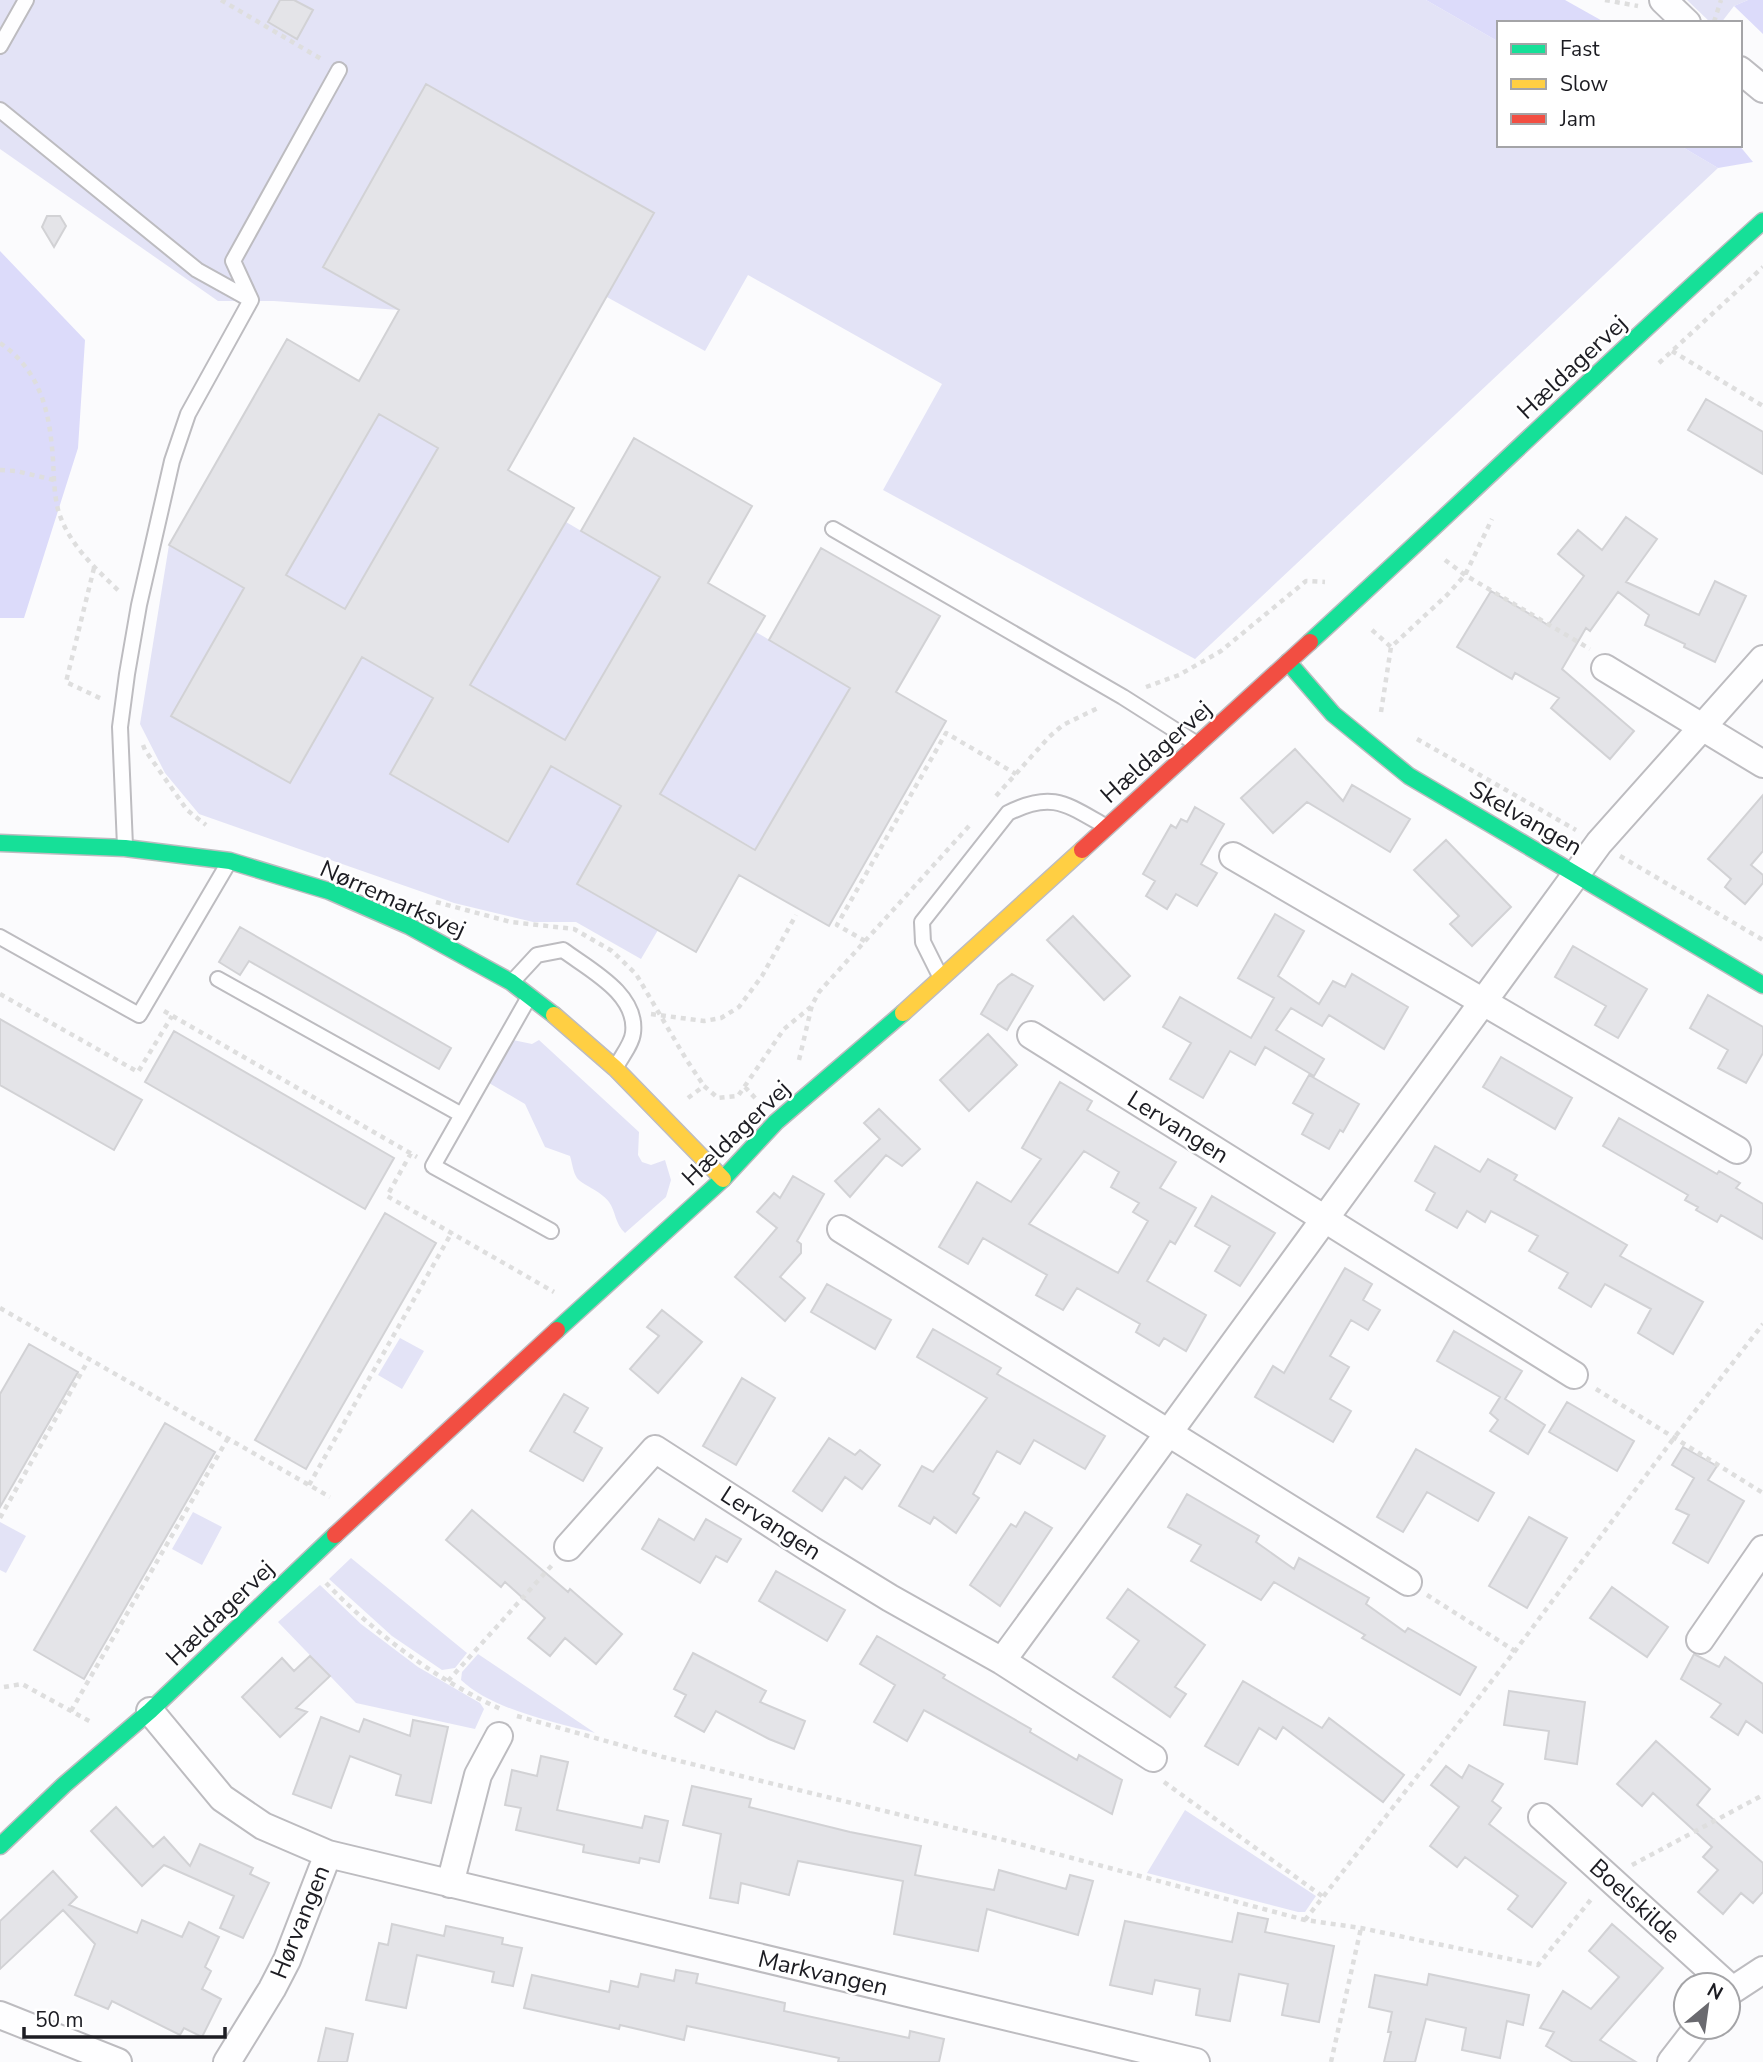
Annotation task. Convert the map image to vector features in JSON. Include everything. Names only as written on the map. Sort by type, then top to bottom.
[{"type":"street","points":[[1663,0],[1685,21]]},
{"type":"street","points":[[1742,72],[1763,89]]},
{"type":"street","name":"Hældagervej","points":[[0,1846],[64,1785],[150,1711],[358,1513],[723,1179],[776,1122],[882,1031],[1199,744],[1763,221]]},
{"type":"street","points":[[1002,1661],[1599,843],[1763,659]]},
{"type":"street","name":"Skelvangen","points":[[1288,662],[1333,714],[1360,739],[1409,776],[1763,985]]},
{"type":"street","points":[[1605,668],[1763,764]]},
{"type":"street","name":"Nørremarksvej","points":[[0,844],[125,848],[230,861],[329,891],[409,926],[511,982],[529,996],[615,1068],[723,1179]]},
{"type":"street","points":[[1233,856],[1737,1150]]},
{"type":"street","name":"Lervangen","points":[[1031,1035],[1574,1376]]},
{"type":"street","points":[[841,1229],[1408,1582]]},
{"type":"street","name":"Lervangen","points":[[568,1547],[655,1450],[890,1598],[1002,1661],[1153,1758]]},
{"type":"street","points":[[1700,1640],[1763,1549]]},
{"type":"street","name":"Markvangen","points":[[150,1711],[222,1798],[264,1826],[328,1854],[1196,2062]]},
{"type":"street","points":[[450,1884],[478,1775],[499,1736]]},
{"type":"street","name":"Boelskilde","points":[[1542,1818],[1710,1971]]},
{"type":"street","name":"Hørvangen","points":[[227,2062],[287,1960],[328,1854]]},
{"type":"street","name":"Boelskilde","points":[[1742,1981],[1763,1970]]},
{"type":"street","points":[[0,2015],[118,2062]]},
{"type":"street","points":[[1671,2062],[1687,2041]]},
{"type":"lane","points":[[0,46],[26,0]]},
{"type":"lane","points":[[251,300],[233,261],[340,70]]},
{"type":"lane","points":[[0,110],[197,270],[251,300]]},
{"type":"lane","points":[[125,848],[120,727],[122,709],[139,605],[172,461],[188,414],[251,300]]},
{"type":"lane","points":[[833,529],[1199,744]]},
{"type":"lane","points":[[941,978],[923,942],[922,922],[1008,813],[1029,803],[1051,801],[1071,807],[1106,827]]},
{"type":"lane","points":[[0,937],[139,1016],[230,861]]},
{"type":"lane","points":[[511,982],[537,955],[563,950],[619,992],[632,1013],[633,1035],[615,1068]]},
{"type":"lane","points":[[218,979],[462,1115]]},
{"type":"lane","points":[[529,996],[433,1166],[551,1231]]},
{"type":"path","points":[[221,0],[340,70]]},
{"type":"path","points":[[1714,21],[1721,0]]},
{"type":"path","points":[[1653,369],[1763,267]]},
{"type":"path","points":[[0,343],[13,352],[36,379],[46,407],[52,441],[59,512],[70,537],[94,567],[139,605]]},
{"type":"path","points":[[1672,351],[1763,406]]},
{"type":"path","points":[[0,470],[54,480]]},
{"type":"path","points":[[1360,739],[1380,718],[1391,647],[1465,575],[1496,513]]},
{"type":"path","points":[[1443,559],[1597,654],[1605,668]]},
{"type":"path","points":[[94,567],[66,682],[122,709]]},
{"type":"path","points":[[1372,630],[1391,647]]},
{"type":"path","points":[[865,941],[837,925],[946,733],[1016,774]]},
{"type":"path","points":[[141,739],[145,750],[187,810],[206,825],[218,828]]},
{"type":"path","points":[[1417,739],[1763,940]]},
{"type":"path","points":[[433,901],[511,922],[574,929],[612,951],[636,974],[686,1059],[704,1086],[718,1098],[738,1096],[784,1029],[812,1005]]},
{"type":"path","points":[[632,1013],[661,1014],[704,1021],[721,1018],[739,1007],[762,976],[796,915]]},
{"type":"path","points":[[0,994],[138,1072],[172,1016]]},
{"type":"path","points":[[147,1002],[433,1166]]},
{"type":"path","points":[[665,1121],[695,1091],[704,1086]]},
{"type":"path","points":[[411,1153],[387,1196],[565,1298],[577,1313]]},
{"type":"path","points":[[309,1485],[452,1232]]},
{"type":"path","points":[[0,1308],[358,1513]]},
{"type":"path","points":[[1304,1920],[1515,1651],[1763,1324]]},
{"type":"path","points":[[0,1518],[89,1359]]},
{"type":"path","points":[[1574,1376],[1763,1493]]},
{"type":"path","points":[[71,1711],[228,1438]]},
{"type":"path","points":[[448,1681],[568,1547]]},
{"type":"path","points":[[306,1562],[393,1643],[448,1681],[528,1721],[663,1757],[1012,1842],[1304,1920],[1361,1928],[1538,1965],[1608,1878],[1763,1795]]},
{"type":"path","points":[[1408,1582],[1515,1651]]},
{"type":"path","points":[[4,1687],[22,1684],[96,1725],[114,1744]]},
{"type":"path","points":[[1153,1758],[1157,1776],[1322,1896]]},
{"type":"path","points":[[1331,2062],[1361,1928]]},
{"type":"shaded area","points":[[0,0],[1426,0],[1497,41],[1497,147],[1682,147],[1718,168],[1195,659],[883,490],[942,384],[748,275],[705,351],[605,296],[551,395],[399,310],[274,301],[218,301],[0,149]]},
{"type":"shaded area","points":[[1426,0],[1565,0],[1602,21],[1497,21],[1497,41]]},
{"type":"shaded area","points":[[1687,0],[1748,0],[1734,6],[1723,21],[1709,21]]},
{"type":"shaded area","points":[[1748,0],[1763,0],[1763,34],[1734,6]]},
{"type":"shaded area","points":[[1682,147],[1741,147],[1753,162],[1718,168]]},
{"type":"shaded area","points":[[0,251],[85,340],[78,448],[24,618],[0,618]]},
{"type":"shaded area","points":[[379,414],[438,448],[345,609],[286,575]]},
{"type":"shaded area","points":[[566,522],[660,577],[565,740],[470,685]]},
{"type":"shaded area","points":[[169,545],[244,588],[172,716],[290,783],[362,657],[433,698],[390,774],[507,841],[551,766],[621,806],[577,884],[658,930],[641,959],[576,922],[533,922],[454,903],[199,814],[165,773],[140,724]]},
{"type":"shaded area","points":[[756,632],[850,688],[755,849],[660,794]]},
{"type":"shaded area","points":[[513,1040],[532,1044],[539,1040],[639,1132],[638,1155],[642,1162],[651,1165],[665,1160],[671,1180],[666,1197],[625,1233],[619,1226],[609,1202],[577,1178],[570,1156],[545,1147],[525,1104],[489,1083]]},
{"type":"shaded area","points":[[400,1338],[424,1351],[402,1389],[378,1375]]},
{"type":"shaded area","points":[[193,1512],[222,1527],[202,1565],[172,1549]]},
{"type":"shaded area","points":[[0,1522],[26,1536],[6,1573],[0,1570]]},
{"type":"shaded area","points":[[351,1558],[467,1653],[455,1668],[442,1670],[392,1636],[329,1579]]},
{"type":"shaded area","points":[[320,1585],[361,1624],[418,1667],[480,1703],[484,1709],[475,1729],[356,1703],[278,1622]]},
{"type":"shaded area","points":[[478,1654],[595,1733],[525,1714],[474,1690],[461,1680],[462,1672]]},
{"type":"shaded area","points":[[1185,1810],[1316,1896],[1305,1912],[1147,1873]]},
{"type":"building","points":[[280,0],[294,0],[313,10],[297,39],[268,22]]},
{"type":"building","points":[[426,84],[654,213],[508,470],[574,508],[470,685],[565,740],[660,577],[581,531],[634,438],[752,506],[708,583],[765,616],[660,794],[755,850],[850,688],[769,640],[821,548],[940,616],[896,692],[946,721],[829,926],[739,875],[696,952],[577,884],[621,806],[551,766],[508,842],[390,774],[433,698],[362,657],[290,783],[171,716],[244,588],[169,545],[287,339],[359,381],[399,310],[323,267]],"holes":[[[379,414],[438,448],[345,609],[286,575]]]},
{"type":"building","points":[[47,216],[60,216],[66,226],[54,247],[42,227]]},
{"type":"building","points":[[1706,399],[1763,432],[1763,474],[1688,430]]},
{"type":"building","points":[[1626,517],[1657,539],[1626,582],[1699,615],[1715,581],[1746,596],[1715,662],[1645,625],[1649,615],[1618,592],[1590,631],[1586,628],[1562,669],[1634,731],[1610,759],[1551,708],[1559,698],[1515,673],[1512,679],[1457,647],[1491,591],[1548,625],[1584,576],[1558,554],[1578,530],[1602,550]]},
{"type":"building","points":[[1295,749],[1343,801],[1352,785],[1410,819],[1390,852],[1307,802],[1273,833],[1241,798]]},
{"type":"building","points":[[1763,795],[1763,851],[1751,865],[1763,875],[1763,883],[1745,904],[1725,887],[1731,879],[1708,859]]},
{"type":"building","points":[[1195,807],[1224,824],[1201,864],[1217,873],[1197,906],[1176,894],[1167,909],[1146,896],[1155,881],[1143,874],[1171,825],[1176,828],[1181,819],[1187,822]]},
{"type":"building","points":[[1446,840],[1511,907],[1472,946],[1450,924],[1459,916],[1414,870]]},
{"type":"building","points":[[1275,914],[1304,931],[1278,976],[1319,1004],[1333,981],[1345,987],[1352,974],[1408,1007],[1384,1049],[1329,1015],[1322,1026],[1291,1008],[1276,1030],[1324,1059],[1314,1076],[1265,1047],[1255,1065],[1230,1051],[1203,1098],[1170,1079],[1191,1043],[1163,1027],[1180,997],[1251,1038],[1274,998],[1238,978]]},
{"type":"building","points":[[1073,916],[1130,976],[1104,1000],[1047,940]]},
{"type":"building","points":[[240,927],[451,1048],[439,1069],[249,961],[240,975],[219,962]]},
{"type":"building","points":[[1573,946],[1647,989],[1618,1038],[1595,1025],[1606,1006],[1555,977]]},
{"type":"building","points":[[1012,974],[1033,986],[1007,1030],[981,1014],[998,985]]},
{"type":"building","points":[[1708,995],[1763,1027],[1763,1053],[1746,1083],[1718,1068],[1728,1050],[1690,1028]]},
{"type":"building","points":[[0,1019],[142,1100],[114,1150],[0,1085]]},
{"type":"building","points":[[174,1031],[394,1158],[365,1209],[145,1082]]},
{"type":"building","points":[[988,1034],[1017,1065],[969,1111],[940,1080]]},
{"type":"building","points":[[1501,1057],[1572,1098],[1555,1129],[1483,1087]]},
{"type":"building","points":[[1309,1075],[1359,1104],[1343,1132],[1340,1130],[1329,1149],[1302,1134],[1313,1114],[1293,1103]]},
{"type":"building","points":[[1060,1082],[1092,1101],[1087,1110],[1176,1162],[1160,1188],[1196,1208],[1175,1244],[1170,1241],[1147,1281],[1206,1315],[1186,1351],[1164,1338],[1159,1346],[1136,1332],[1140,1324],[1077,1288],[1063,1310],[1036,1295],[1047,1275],[983,1238],[968,1264],[939,1247],[977,1182],[1011,1202],[1041,1159],[1022,1148]],"holes":[[[1084,1151],[1119,1172],[1111,1187],[1139,1203],[1133,1212],[1148,1221],[1118,1273],[1029,1224]]]},
{"type":"building","points":[[879,1109],[920,1149],[902,1166],[886,1155],[850,1197],[835,1181],[880,1139],[864,1123]]},
{"type":"building","points":[[1619,1118],[1717,1174],[1719,1171],[1740,1183],[1736,1188],[1763,1204],[1763,1239],[1721,1215],[1717,1222],[1696,1210],[1698,1207],[1685,1200],[1688,1195],[1603,1146]]},
{"type":"building","points":[[1435,1146],[1480,1172],[1488,1159],[1517,1175],[1514,1180],[1627,1245],[1620,1256],[1703,1302],[1673,1354],[1638,1333],[1651,1309],[1605,1284],[1591,1307],[1559,1288],[1568,1273],[1529,1251],[1538,1236],[1491,1211],[1485,1222],[1467,1211],[1457,1228],[1426,1210],[1435,1193],[1415,1181]]},
{"type":"building","points":[[793,1176],[824,1194],[797,1241],[801,1244],[801,1253],[780,1277],[805,1298],[785,1321],[735,1277],[777,1228],[757,1212],[774,1193],[780,1198]]},
{"type":"building","points":[[1212,1196],[1275,1233],[1240,1286],[1215,1271],[1230,1246],[1195,1226]]},
{"type":"building","points":[[385,1213],[436,1243],[306,1469],[255,1440]]},
{"type":"building","points":[[1345,1268],[1372,1284],[1363,1300],[1380,1310],[1368,1330],[1351,1320],[1330,1356],[1349,1367],[1330,1399],[1351,1411],[1333,1442],[1255,1397],[1273,1366],[1284,1373]]},
{"type":"building","points":[[827,1284],[891,1320],[875,1349],[811,1312]]},
{"type":"building","points":[[662,1310],[702,1342],[658,1393],[630,1369],[659,1336],[647,1327]]},
{"type":"building","points":[[933,1329],[1001,1368],[997,1374],[1105,1436],[1085,1469],[1034,1440],[1020,1464],[997,1451],[973,1494],[979,1498],[956,1533],[934,1517],[930,1524],[899,1506],[922,1466],[933,1472],[987,1398],[917,1357]]},
{"type":"building","points":[[1454,1331],[1522,1371],[1505,1399],[1545,1425],[1528,1454],[1490,1431],[1498,1420],[1490,1413],[1500,1397],[1437,1361]]},
{"type":"building","points":[[29,1344],[78,1372],[0,1507],[0,1394]]},
{"type":"building","points":[[742,1378],[775,1398],[736,1465],[703,1446]]},
{"type":"building","points":[[564,1394],[588,1408],[574,1432],[602,1448],[583,1481],[530,1451]]},
{"type":"building","points":[[1567,1402],[1634,1441],[1617,1471],[1549,1432]]},
{"type":"building","points":[[165,1423],[215,1452],[84,1679],[34,1650]]},
{"type":"building","points":[[829,1438],[855,1455],[860,1450],[880,1465],[862,1489],[845,1477],[822,1511],[793,1491]]},
{"type":"building","points":[[1683,1447],[1717,1466],[1708,1480],[1744,1501],[1708,1563],[1673,1543],[1689,1515],[1676,1509],[1694,1478],[1672,1465]]},
{"type":"building","points":[[1416,1449],[1494,1493],[1478,1521],[1427,1492],[1403,1532],[1377,1517]]},
{"type":"building","points":[[1187,1494],[1259,1536],[1256,1542],[1294,1569],[1299,1558],[1369,1598],[1366,1604],[1405,1632],[1408,1628],[1476,1667],[1460,1695],[1362,1638],[1365,1635],[1274,1582],[1261,1600],[1191,1561],[1201,1545],[1168,1527]]},
{"type":"building","points":[[472,1510],[622,1634],[596,1664],[565,1638],[550,1656],[528,1638],[545,1618],[505,1582],[501,1587],[446,1540]]},
{"type":"building","points":[[1025,1512],[1052,1528],[1000,1606],[970,1585],[1011,1524],[1016,1527]]},
{"type":"building","points":[[1529,1517],[1567,1538],[1527,1608],[1489,1586]]},
{"type":"building","points":[[659,1519],[694,1540],[706,1519],[741,1539],[727,1562],[716,1556],[700,1583],[642,1549]]},
{"type":"building","points":[[776,1571],[845,1610],[827,1641],[759,1601]]},
{"type":"building","points":[[1612,1587],[1668,1627],[1647,1657],[1590,1618]]},
{"type":"building","points":[[1128,1589],[1205,1645],[1175,1687],[1186,1694],[1170,1717],[1113,1677],[1139,1641],[1107,1618]]},
{"type":"building","points":[[877,1636],[945,1675],[943,1678],[1031,1729],[1030,1732],[1077,1760],[1079,1755],[1122,1780],[1112,1814],[924,1710],[907,1741],[874,1722],[895,1685],[860,1664]]},
{"type":"building","points":[[693,1653],[766,1691],[760,1702],[805,1721],[794,1749],[716,1711],[704,1732],[675,1716],[686,1695],[674,1689]]},
{"type":"building","points":[[1694,1654],[1719,1667],[1725,1657],[1763,1684],[1763,1733],[1746,1721],[1738,1735],[1711,1717],[1721,1704],[1681,1679]]},
{"type":"building","points":[[310,1656],[330,1676],[296,1708],[307,1712],[280,1737],[242,1697],[282,1658],[294,1671]]},
{"type":"building","points":[[1243,1681],[1322,1728],[1329,1718],[1404,1775],[1383,1802],[1283,1727],[1276,1739],[1259,1728],[1238,1765],[1205,1746]]},
{"type":"building","points":[[1509,1691],[1585,1702],[1577,1764],[1545,1759],[1549,1731],[1504,1725]]},
{"type":"building","points":[[321,1717],[359,1732],[364,1719],[410,1736],[413,1720],[448,1727],[431,1803],[396,1795],[401,1775],[350,1756],[331,1808],[293,1794]]},
{"type":"building","points":[[1656,1741],[1710,1789],[1697,1805],[1763,1863],[1763,1892],[1753,1903],[1741,1893],[1723,1914],[1698,1892],[1718,1870],[1703,1857],[1712,1847],[1653,1793],[1642,1806],[1617,1784]]},
{"type":"building","points":[[541,1756],[568,1762],[557,1810],[642,1828],[645,1816],[668,1821],[659,1862],[640,1858],[639,1863],[583,1852],[584,1845],[516,1830],[521,1808],[505,1805],[512,1770],[537,1776]]},
{"type":"building","points":[[1469,1765],[1503,1784],[1492,1801],[1501,1808],[1489,1824],[1566,1883],[1532,1927],[1508,1909],[1518,1896],[1465,1857],[1457,1867],[1430,1846],[1459,1807],[1431,1785],[1446,1766],[1462,1778]]},
{"type":"building","points":[[692,1786],[751,1799],[749,1807],[921,1846],[915,1875],[994,1890],[999,1870],[1066,1889],[1070,1875],[1093,1881],[1078,1935],[987,1909],[978,1951],[894,1934],[903,1881],[798,1861],[789,1895],[741,1883],[738,1903],[710,1898],[721,1834],[683,1825]]},
{"type":"building","points":[[116,1807],[153,1847],[164,1837],[190,1866],[200,1844],[253,1868],[250,1874],[269,1883],[243,1938],[220,1928],[234,1896],[164,1865],[142,1886],[91,1831]]},
{"type":"building","points":[[53,1871],[77,1897],[69,1905],[137,1933],[142,1920],[182,1937],[189,1922],[219,1937],[205,1967],[211,1971],[202,1989],[221,1999],[202,2037],[184,2028],[180,2035],[112,2001],[108,2009],[75,1995],[95,1944],[63,1910],[0,1969],[0,1921]]},
{"type":"building","points":[[1238,1913],[1268,1919],[1265,1932],[1334,1946],[1319,2022],[1282,2015],[1288,1984],[1239,1974],[1230,2021],[1196,2015],[1200,1989],[1155,1980],[1152,1994],[1110,1985],[1125,1921],[1232,1942]]},
{"type":"building","points":[[392,1924],[444,1936],[446,1926],[503,1938],[502,1944],[522,1948],[513,1986],[492,1982],[494,1972],[417,1955],[406,2008],[366,2000],[379,1943],[388,1945]]},
{"type":"building","points":[[1612,1924],[1663,1968],[1600,2040],[1636,2062],[1573,2062],[1546,2046],[1554,2032],[1540,2028],[1563,1991],[1591,2009],[1619,1977],[1589,1951]]},
{"type":"building","points":[[676,1970],[698,1974],[696,1983],[785,2003],[784,2011],[909,2038],[910,2031],[944,2039],[939,2062],[838,2062],[839,2058],[687,2026],[684,2040],[620,2025],[619,2029],[524,2008],[532,1975],[609,1992],[611,1981],[638,1987],[641,1974],[674,1981]]},
{"type":"building","points":[[1429,1974],[1529,1995],[1523,2025],[1507,2021],[1500,2058],[1462,2050],[1466,2028],[1426,2019],[1415,2062],[1384,2062],[1391,2032],[1388,2032],[1392,2012],[1369,2007],[1375,1975],[1427,1985]]},
{"type":"building","points":[[326,2028],[353,2034],[347,2062],[318,2062]]},
{"type":"traffic: fast","points":[[1310,642],[1763,221]]},
{"type":"traffic: fast","points":[[1288,662],[1333,714],[1409,776],[1763,985]]},
{"type":"traffic: fast","points":[[0,843],[125,848],[230,861],[329,891],[409,926],[511,982],[554,1015]]},
{"type":"traffic: fast","points":[[557,1330],[723,1179],[776,1122],[903,1013]]},
{"type":"traffic: fast","points":[[0,1846],[64,1785],[150,1711],[335,1535]]},
{"type":"traffic: slow","points":[[903,1013],[1082,850]]},
{"type":"traffic: slow","points":[[554,1015],[615,1068],[723,1179]]},
{"type":"traffic: jam","points":[[1082,850],[1310,642]]},
{"type":"traffic: jam","points":[[335,1535],[557,1330]]}]
